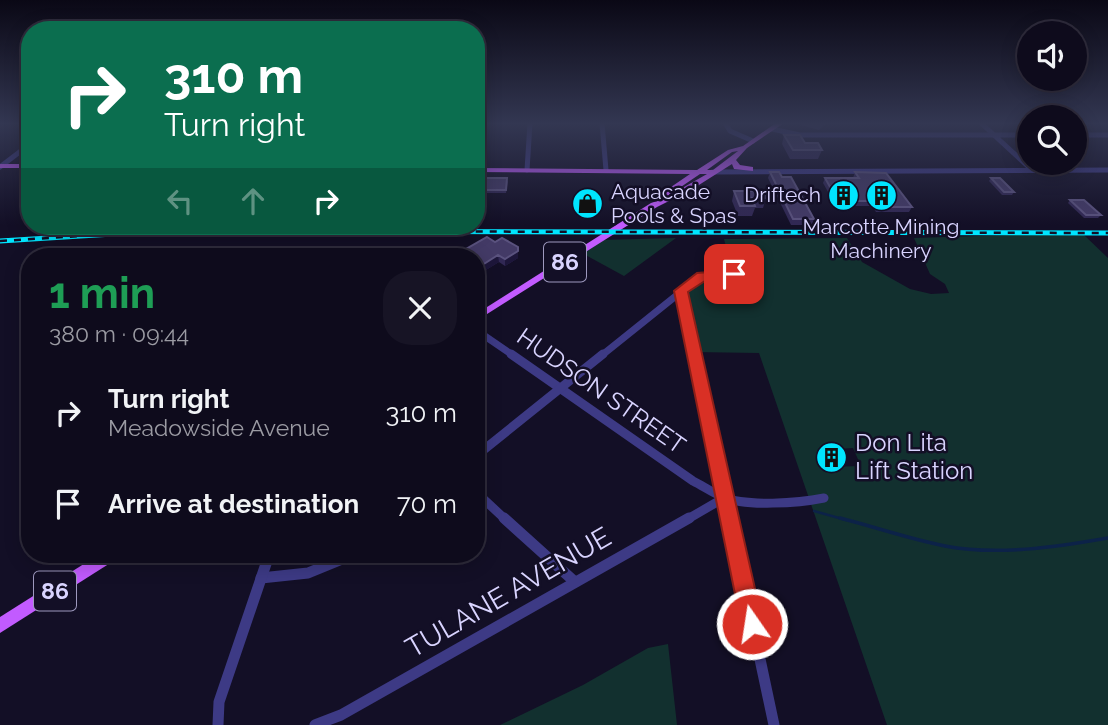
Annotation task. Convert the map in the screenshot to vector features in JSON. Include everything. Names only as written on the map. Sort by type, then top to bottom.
[{"type":"main road","name":"86","points":[[485,312],[654,205],[666,202],[723,157]]},
{"type":"main road","name":"86","points":[[654,205],[658,198],[677,186],[736,157]]},
{"type":"main road","points":[[733,160],[735,166],[750,169]]},
{"type":"main road","points":[[0,167],[21,168]]},
{"type":"main road","points":[[485,170],[708,170]]},
{"type":"main road","points":[[606,170],[708,170]]},
{"type":"main road","points":[[658,172],[676,178],[677,186]]},
{"type":"main road","name":"86","points":[[0,626],[98,563]]},
{"type":"street","points":[[527,170],[528,157]]},
{"type":"street","points":[[605,157],[606,170]]},
{"type":"street","points":[[708,170],[794,170]]},
{"type":"street","points":[[708,170],[1017,170]]},
{"type":"street","points":[[1087,170],[1108,170]]},
{"type":"street","points":[[485,449],[702,276],[734,274]]},
{"type":"street","points":[[681,291],[774,725]]},
{"type":"street","name":"HUDSON STREET","points":[[485,336],[693,481],[724,498],[806,502],[824,498]]},
{"type":"street","name":"TULANE AVENUE","points":[[315,725],[341,715],[724,498]]},
{"type":"street","points":[[485,500],[575,582]]},
{"type":"street","points":[[218,725],[219,702],[266,563]]},
{"type":"street","points":[[261,578],[294,577],[318,572],[336,563]]},
{"type":"green space","points":[[1084,235],[1108,258],[1108,725],[887,725],[759,353],[693,352],[681,291],[697,279],[733,274],[724,239],[847,238],[862,262],[910,289],[931,294],[949,293],[945,284],[930,274],[914,238]],"holes":[[[853,448],[861,466],[828,467],[821,450]]]},
{"type":"green space","points":[[676,238],[624,276],[580,252],[600,240]]},
{"type":"green space","points":[[668,644],[677,725],[500,725],[583,685],[648,648]]},
{"type":"building","points":[[770,172],[791,177],[814,219],[793,219]]},
{"type":"building","points":[[855,172],[886,173],[912,207],[878,207],[874,201],[838,201],[825,178],[859,178]]},
{"type":"building","points":[[485,178],[507,178],[506,190],[485,190]]},
{"type":"building","points":[[991,178],[1000,178],[1014,192],[1004,192]]},
{"type":"building","points":[[734,191],[763,191],[766,198],[752,198],[755,206],[740,206]]},
{"type":"building","points":[[1070,200],[1084,200],[1101,215],[1086,215]]},
{"type":"building","points":[[487,237],[495,242],[502,238],[518,247],[518,251],[505,259],[498,255],[485,263],[485,248],[468,248]]},
{"type":"building","points":[[828,449],[835,449],[840,458],[832,458]]},
{"type":"waterway","points":[[814,511],[846,520]]},
{"type":"waterway","points":[[840,518],[919,540],[965,549],[1026,549],[1108,538]]},
{"type":"railway","points":[[485,232],[1108,233]]},
{"type":"railway","points":[[0,241],[97,235]]},
{"type":"place","name":"Driftech","points":[[844,195]]},
{"type":"place","name":"Marcotte Mining Machinery","points":[[881,195]]},
{"type":"place","name":"Aquacade Pools & Spas","points":[[588,204]]},
{"type":"place","name":"Don Lita Lift Station","points":[[832,457]]},
{"type":"route","points":[[734,274],[702,276],[681,291],[752,624]]}]
